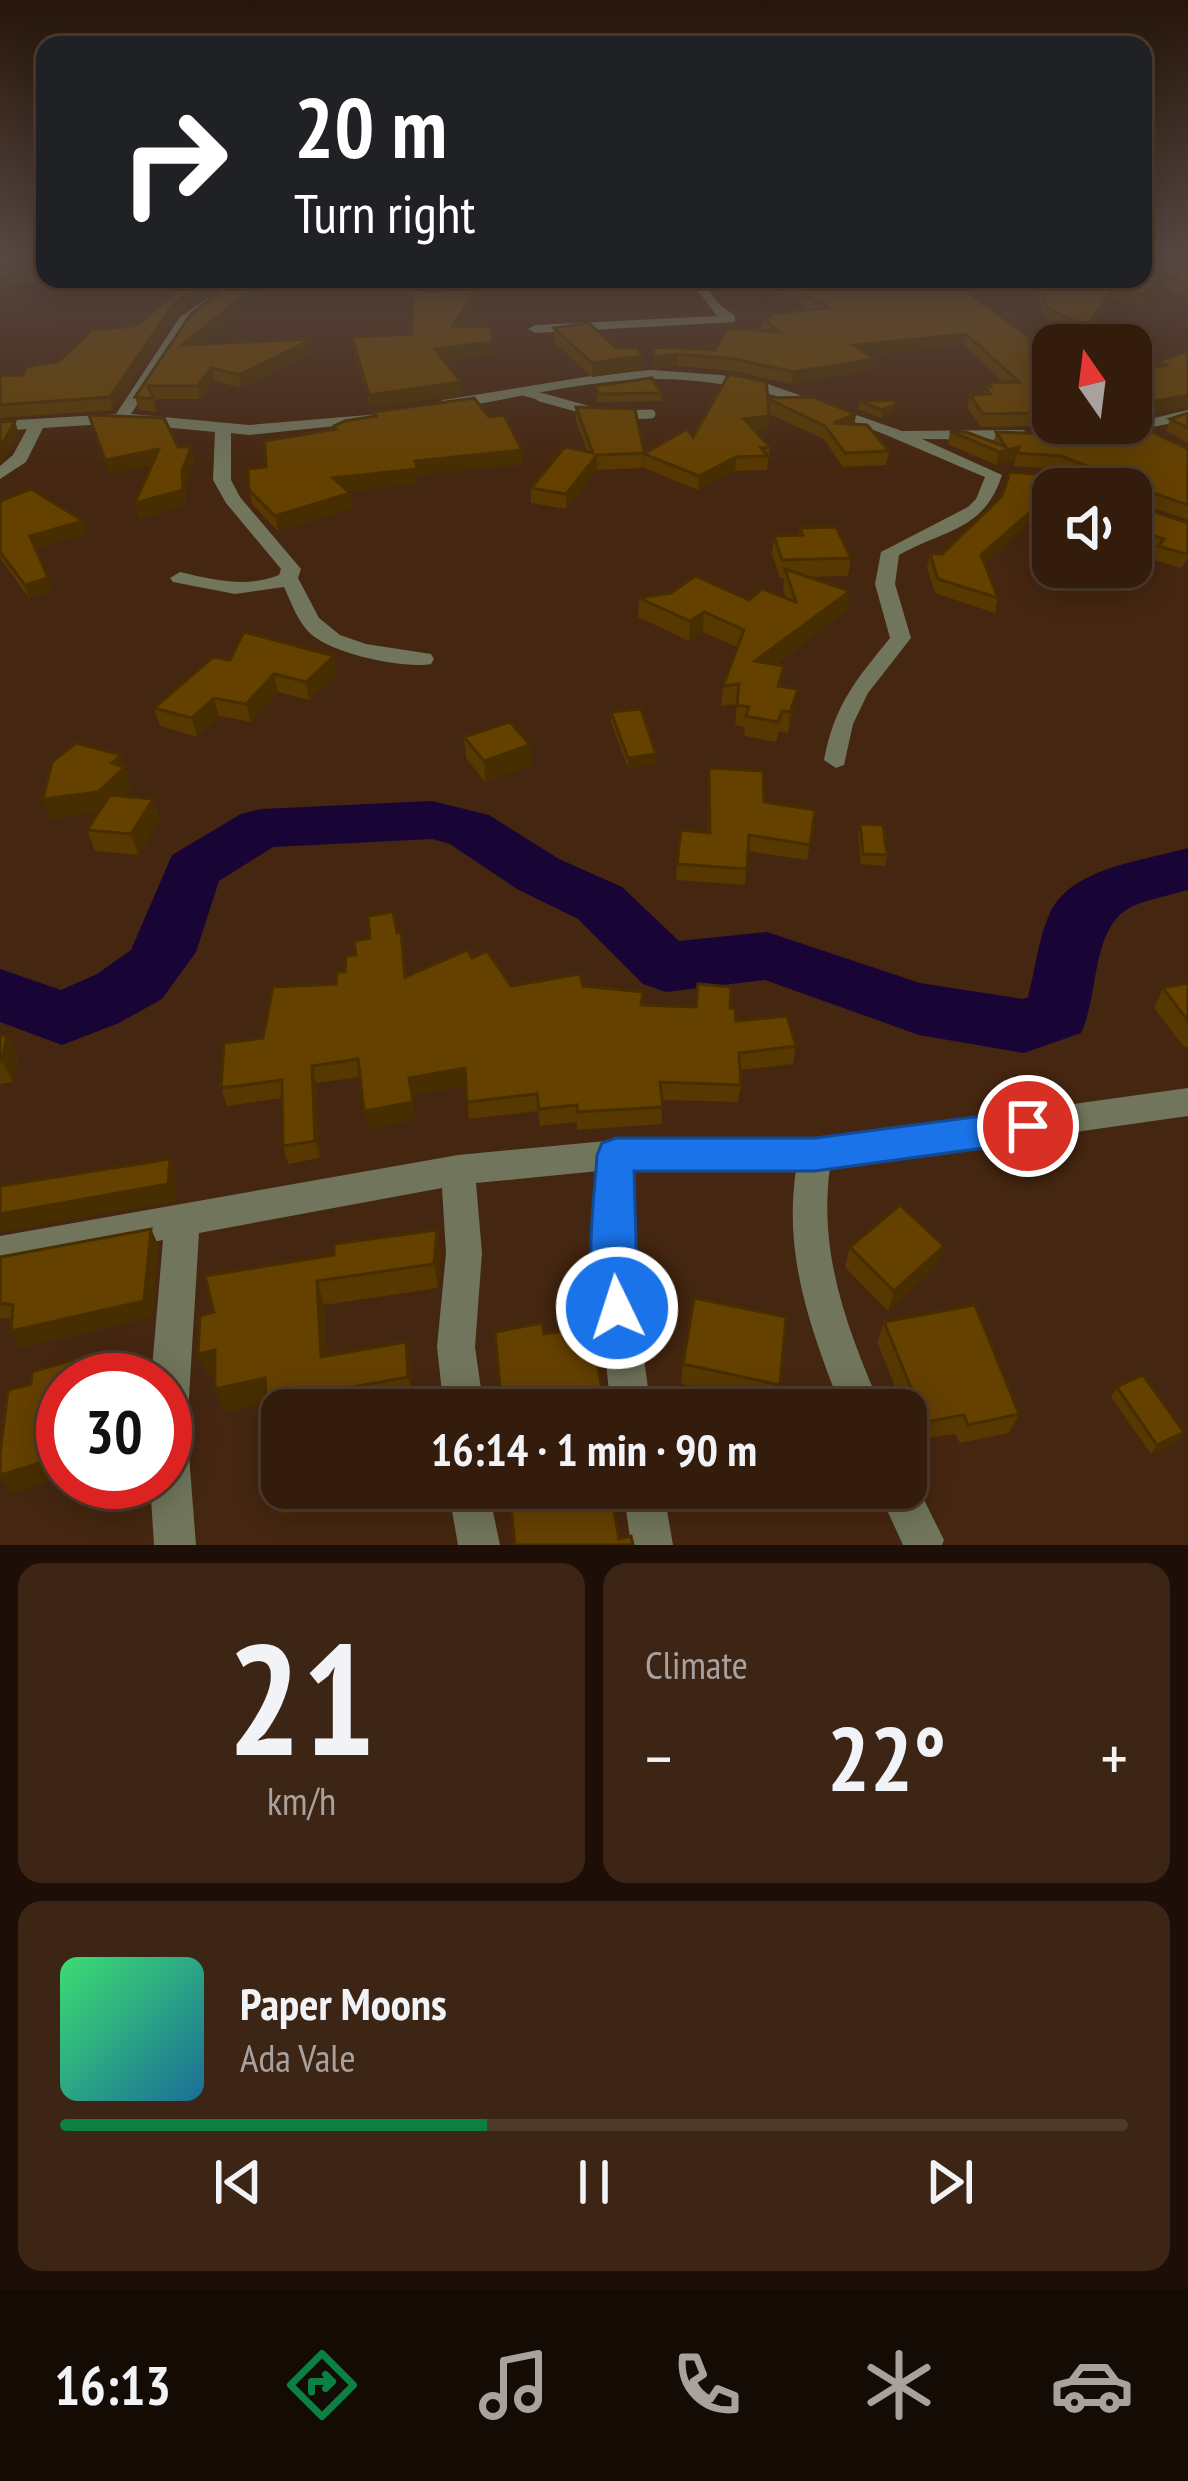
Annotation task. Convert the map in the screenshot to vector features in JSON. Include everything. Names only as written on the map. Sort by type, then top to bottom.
[{"type":"street","points":[[122,418],[182,325]]},
{"type":"street","points":[[535,328],[606,325]]},
{"type":"street","points":[[427,407],[645,376],[733,380],[796,394],[1002,476],[983,502],[942,529],[914,537],[890,552],[885,584],[901,638],[858,692],[842,724],[836,760]]},
{"type":"street","points":[[0,427],[122,418],[223,429],[288,429],[390,414]]},
{"type":"street","points":[[1152,423],[1188,415]]},
{"type":"street","points":[[0,474],[20,458],[37,424]]},
{"type":"street","points":[[223,429],[223,480],[232,499],[291,569],[288,578],[312,625],[366,652],[423,658]]},
{"type":"street","points":[[888,433],[1032,435]]},
{"type":"street","points":[[1152,434],[1164,440]]},
{"type":"street","points":[[180,578],[248,590],[288,578]]},
{"type":"street","points":[[0,1253],[458,1169],[616,1155],[815,1154],[1188,1102]]},
{"type":"street","points":[[815,1154],[807,1218],[810,1268],[820,1307],[853,1389]]},
{"type":"street","points":[[616,1155],[615,1278],[628,1389]]},
{"type":"street","points":[[458,1169],[464,1253],[456,1347],[461,1389]]},
{"type":"street","points":[[175,1545],[167,1430],[182,1220]]},
{"type":"street","points":[[473,1509],[479,1545]]},
{"type":"street","points":[[646,1509],[652,1545]]},
{"type":"street","points":[[907,1509],[922,1540]]},
{"type":"lane","points":[[525,393],[592,412]]},
{"type":"lane","points":[[610,415],[651,414]]},
{"type":"building","points":[[159,325],[110,397],[0,405],[0,376],[23,375],[26,367],[58,362],[92,330]]},
{"type":"building","points":[[184,325],[207,325],[182,345],[313,339],[239,375],[212,368],[197,386],[148,386],[154,399],[135,397]]},
{"type":"building","points":[[412,325],[492,327],[492,342],[435,349],[461,382],[369,395],[352,337],[412,334]]},
{"type":"building","points":[[591,325],[616,348],[638,348],[642,356],[592,363],[554,328]]},
{"type":"building","points":[[771,325],[1013,325],[1029,337],[1032,350],[1032,413],[983,414],[970,395],[990,394],[985,387],[991,387],[988,383],[1019,382],[966,334],[854,345],[875,359],[793,372],[734,359],[678,354],[653,357],[654,347],[715,350],[728,328],[779,332]]},
{"type":"building","points":[[1188,351],[1188,395],[1152,402],[1152,368],[1166,365],[1158,361]]},
{"type":"building","points":[[729,374],[766,382],[768,398],[813,397],[856,414],[834,423],[867,425],[889,451],[845,453],[825,426],[768,399],[769,416],[744,419],[770,447],[761,448],[768,456],[736,457],[699,476],[644,454],[687,429],[693,437]]},
{"type":"building","points":[[652,378],[661,393],[598,394],[596,386]]},
{"type":"building","points":[[474,398],[489,417],[504,415],[522,450],[415,461],[417,469],[333,478],[350,493],[275,516],[249,490],[248,469],[266,467],[265,441],[336,429],[345,421],[376,416],[374,412]]},
{"type":"building","points":[[895,400],[896,405],[882,410],[859,401]]},
{"type":"building","points":[[576,407],[635,409],[644,453],[597,455],[566,494],[531,488],[565,447],[593,453]]},
{"type":"building","points":[[1188,413],[1188,428],[1170,419]]},
{"type":"building","points":[[89,415],[164,418],[178,447],[191,447],[182,471],[183,490],[135,503],[159,449],[105,460]]},
{"type":"building","points":[[15,421],[5,439],[0,445],[0,422]]},
{"type":"building","points":[[950,431],[1006,447],[996,432],[1032,433],[1032,444],[1152,444],[1152,432],[1188,449],[1188,505],[1152,493],[1152,468],[1092,468],[1061,456],[1017,453],[1019,447],[999,452]]},
{"type":"building","points":[[1010,472],[1032,474],[1032,510],[981,555],[998,598],[938,579],[930,554],[942,554],[1002,496]]},
{"type":"building","points":[[31,489],[83,521],[30,536],[48,578],[25,585],[0,552],[0,501]]},
{"type":"building","points":[[1152,511],[1188,523],[1186,554],[1158,546],[1164,539],[1152,535]]},
{"type":"building","points":[[836,527],[851,558],[782,560],[774,536],[803,535],[800,528]]},
{"type":"building","points":[[785,569],[850,591],[755,661],[784,666],[778,686],[798,689],[790,712],[782,711],[778,722],[746,716],[749,707],[737,705],[739,684],[723,686],[744,630],[704,612],[690,621],[639,598],[671,593],[695,576],[749,600],[762,589],[796,602]]},
{"type":"building","points":[[244,632],[334,656],[306,682],[274,674],[246,704],[214,698],[192,718],[154,708],[213,657],[230,660]]},
{"type":"building","points":[[641,709],[656,754],[628,758],[611,712]]},
{"type":"building","points":[[510,722],[530,745],[484,761],[464,737]]},
{"type":"building","points":[[76,743],[121,755],[112,763],[125,767],[98,792],[43,799],[52,762]]},
{"type":"building","points":[[709,768],[763,771],[764,802],[815,810],[810,845],[749,835],[747,869],[677,864],[681,830],[710,833]]},
{"type":"building","points":[[110,795],[153,799],[131,834],[87,830]]},
{"type":"building","points":[[860,824],[883,825],[887,855],[863,854]]},
{"type":"building","points":[[393,912],[397,933],[401,932],[405,977],[467,950],[472,958],[487,951],[511,986],[580,974],[583,986],[643,992],[641,1005],[696,1007],[698,984],[731,987],[730,1008],[735,1008],[736,1021],[787,1016],[796,1046],[739,1053],[741,1085],[660,1082],[663,1107],[577,1112],[577,1105],[539,1109],[537,1094],[467,1102],[465,1068],[409,1078],[413,1102],[364,1111],[358,1059],[312,1066],[315,1141],[283,1146],[282,1080],[221,1088],[224,1043],[263,1038],[273,987],[336,984],[337,972],[345,972],[346,956],[356,955],[354,941],[370,938],[368,916]]},
{"type":"building","points":[[1188,983],[1188,1021],[1163,988]]},
{"type":"building","points":[[7,1035],[2,1061],[0,1062],[0,1036]]},
{"type":"building","points":[[170,1159],[168,1184],[0,1214],[0,1186]]},
{"type":"building","points":[[900,1205],[944,1246],[894,1291],[850,1247]]},
{"type":"building","points":[[151,1229],[144,1301],[11,1331],[13,1305],[0,1303],[0,1257]]},
{"type":"building","points":[[437,1230],[434,1264],[317,1281],[321,1357],[406,1342],[408,1377],[343,1389],[266,1389],[265,1378],[215,1389],[215,1350],[198,1354],[200,1316],[214,1312],[205,1276],[334,1255],[334,1244]]},
{"type":"building","points":[[694,1298],[786,1317],[780,1385],[683,1364]]},
{"type":"building","points":[[975,1305],[1019,1414],[968,1425],[964,1415],[927,1422],[927,1389],[911,1389],[884,1322]]},
{"type":"building","points":[[542,1323],[544,1334],[592,1326],[602,1389],[500,1389],[495,1332]]},
{"type":"building","points":[[36,1371],[36,1464],[0,1475],[8,1390],[31,1384]]},
{"type":"building","points":[[1143,1375],[1184,1432],[1157,1445],[1117,1387]]},
{"type":"building","points":[[511,1509],[614,1509],[619,1539],[631,1536],[633,1545],[515,1545]]},
{"type":"waterway","points":[[0,995],[62,1018],[139,981],[164,952],[193,870],[261,828],[432,820],[469,829],[538,874],[600,903],[666,967],[767,956],[919,1009],[1024,1026],[1057,1014],[1079,917],[1109,892],[1188,869]]},
{"type":"route","points":[[617,1308],[616,1155],[815,1154],[1028,1126]]}]
